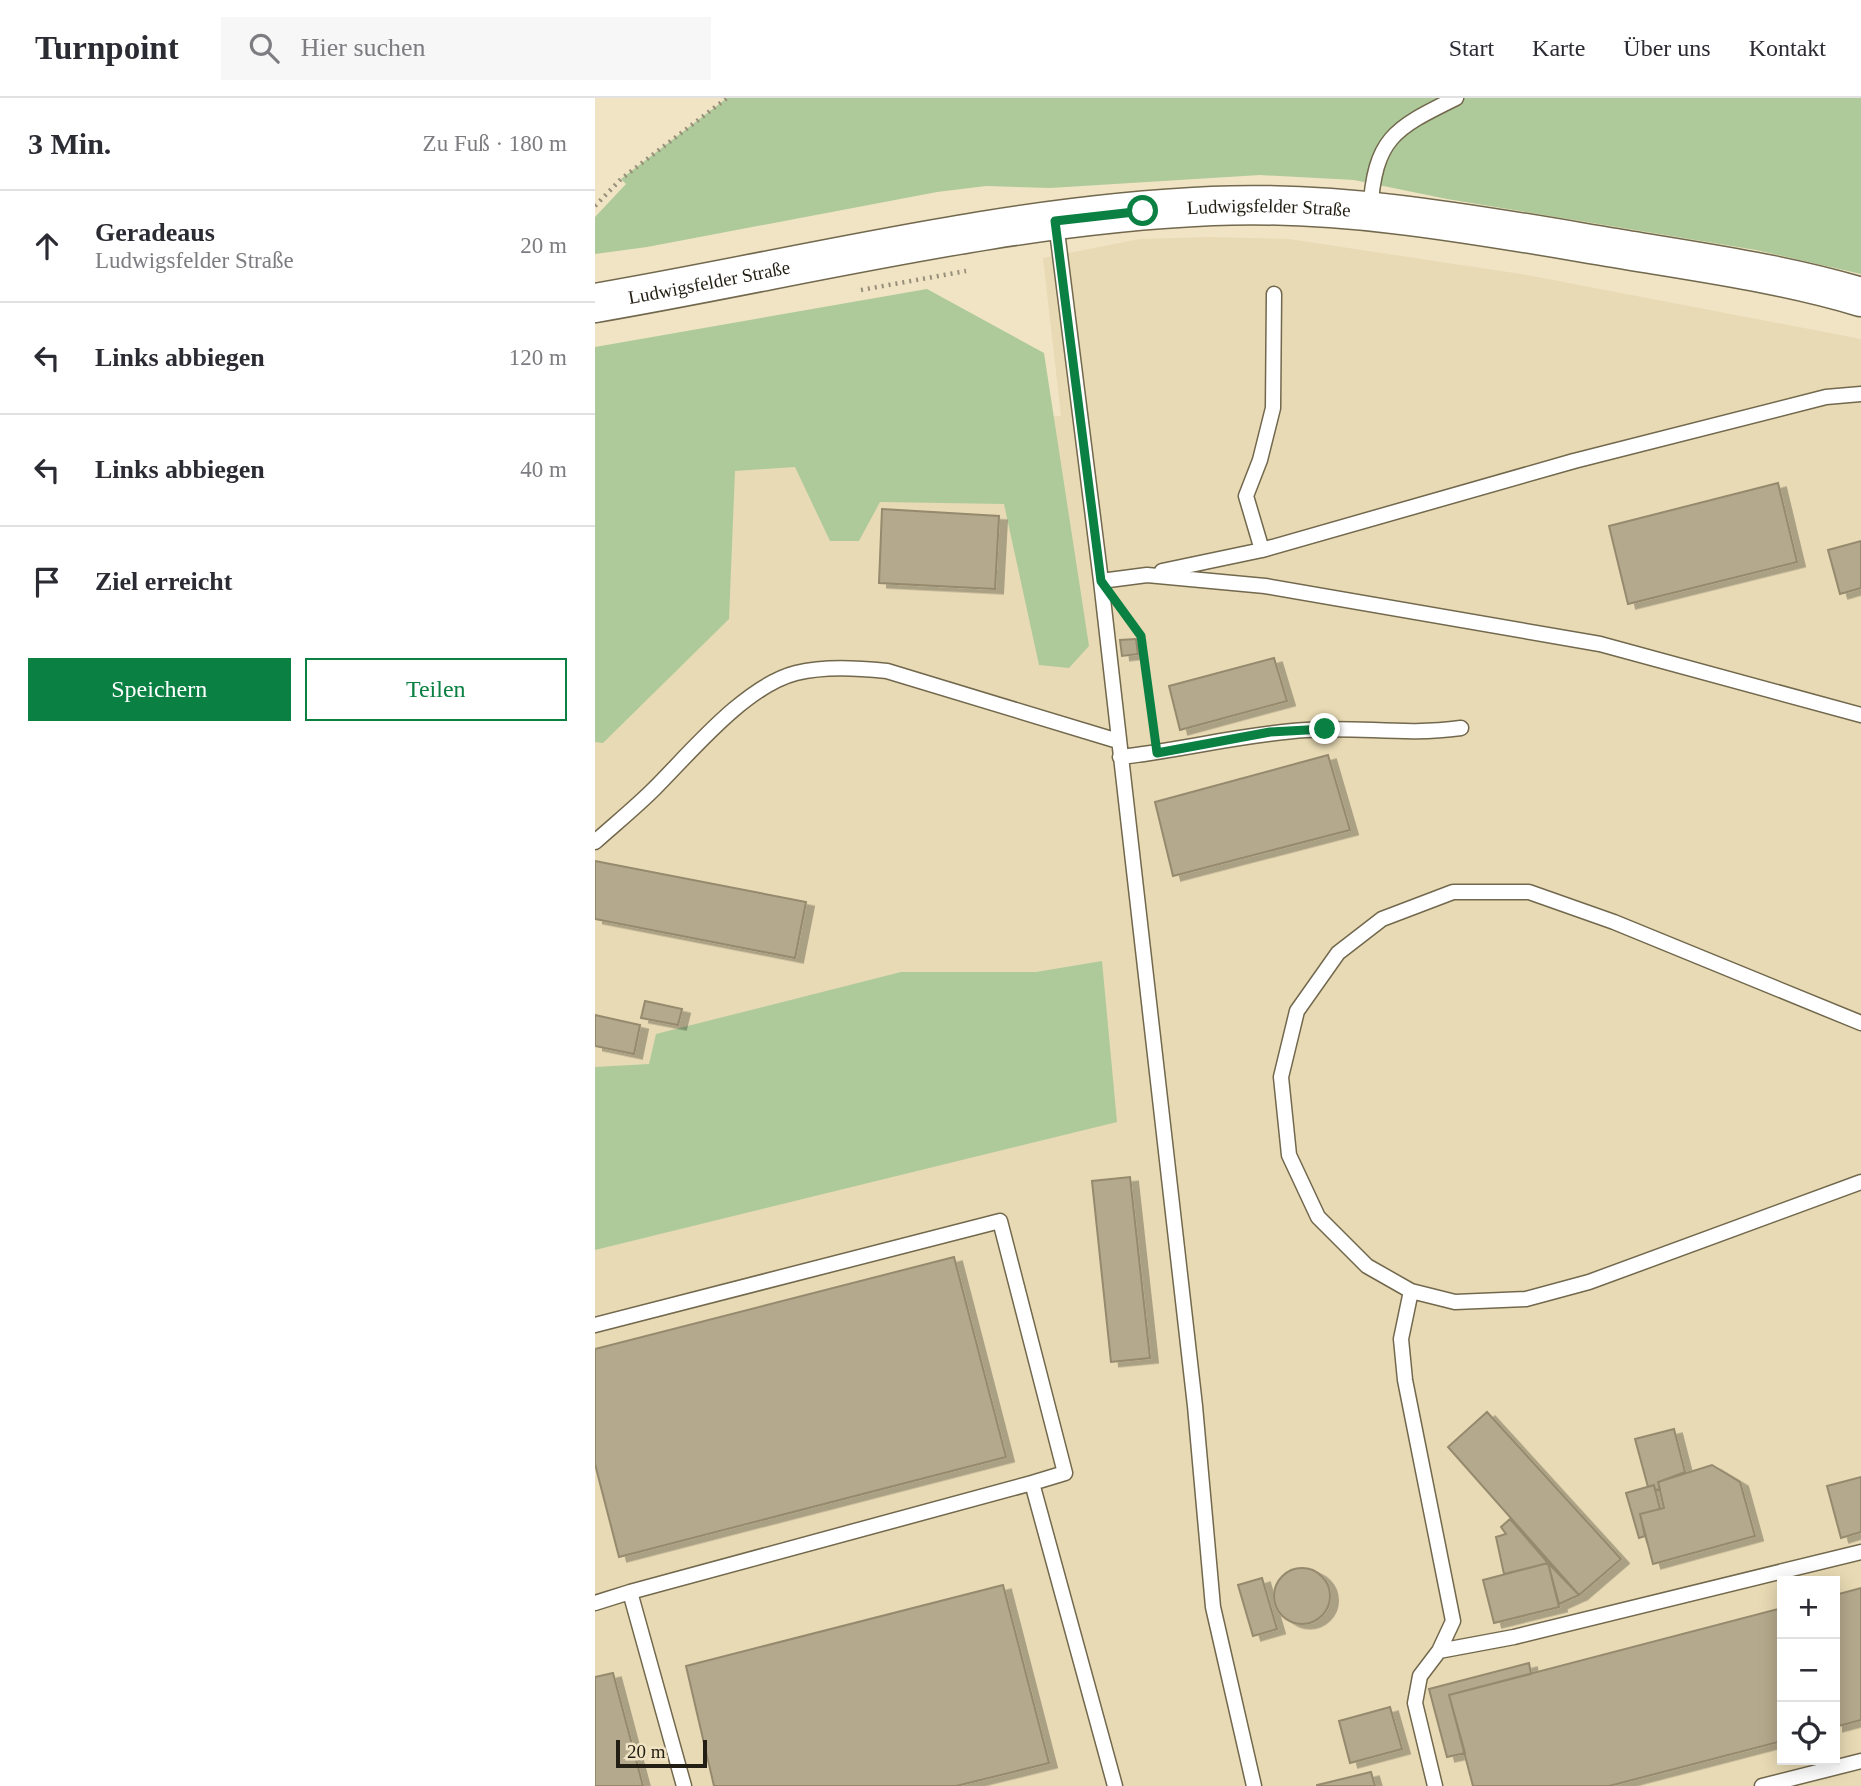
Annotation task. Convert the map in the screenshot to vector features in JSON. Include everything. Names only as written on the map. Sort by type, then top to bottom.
[{"type":"street","name":"Ludwigsfelder Straße","points":[[595,303],[1055,221],[1213,206],[1293,206],[1370,213],[1537,235],[1736,269],[1861,296]]},
{"type":"lane","points":[[1370,213],[1378,156],[1390,137],[1418,117],[1456,98]]},
{"type":"lane","points":[[1055,221],[1101,581],[1195,1406],[1213,1607],[1254,1786]]},
{"type":"lane","points":[[1262,550],[1246,496],[1261,460],[1272,408],[1274,294]]},
{"type":"lane","points":[[1101,581],[1147,575],[1262,550],[1574,461],[1826,397],[1861,394]]},
{"type":"lane","points":[[1147,575],[1265,586],[1600,644],[1861,715]]},
{"type":"lane","points":[[595,842],[655,788],[701,739],[757,693],[795,673],[847,667],[887,671],[1118,741]]},
{"type":"lane","points":[[1120,757],[1157,753],[1270,732],[1325,729],[1426,733],[1461,727]]},
{"type":"lane","points":[[1861,1023],[1614,922],[1529,892],[1454,892],[1382,919],[1338,953],[1297,1011],[1281,1077],[1289,1155],[1318,1217],[1367,1266],[1411,1290],[1455,1301],[1525,1299],[1589,1282],[1861,1182]]},
{"type":"lane","points":[[595,1325],[1000,1221],[1065,1472],[595,1603]]},
{"type":"lane","points":[[1411,1290],[1401,1339],[1405,1380],[1453,1621],[1439,1651],[1420,1675],[1415,1703],[1435,1786]]},
{"type":"lane","points":[[1032,1483],[1115,1786]]},
{"type":"lane","points":[[1439,1651],[1514,1637],[1861,1552]]},
{"type":"lane","points":[[630,1592],[684,1786]]},
{"type":"lane","points":[[1762,1786],[1861,1761]]},
{"type":"path","points":[[595,206],[621,179],[727,98]]},
{"type":"path","points":[[1101,581],[1141,636],[1157,753]]},
{"type":"shaded area","points":[[1140,239],[1289,239],[1527,275],[1861,339],[1861,1786],[595,1786],[595,700],[705,437],[1061,416],[1043,258]]},
{"type":"green space","points":[[727,98],[1861,98],[1861,274],[1756,250],[1447,199],[1354,180],[1260,175],[1050,188],[986,186],[937,192],[647,247],[595,254],[595,217],[626,184],[621,179]]},
{"type":"green space","points":[[927,289],[1044,353],[1089,646],[1069,668],[1039,665],[1004,504],[880,502],[859,541],[830,541],[795,467],[735,471],[729,619],[603,743],[595,742],[595,347]]},
{"type":"green space","points":[[1102,961],[1117,1122],[595,1250],[595,1067],[649,1064],[656,1034],[901,972],[1036,972]]},
{"type":"building","points":[[1778,483],[1797,562],[1628,604],[1609,526]]},
{"type":"building","points":[[882,509],[999,516],[995,589],[879,583]]},
{"type":"building","points":[[1861,541],[1861,588],[1840,594],[1828,550]]},
{"type":"building","points":[[1136,639],[1138,654],[1122,656],[1120,640]]},
{"type":"building","points":[[1274,658],[1287,701],[1180,730],[1169,686]]},
{"type":"building","points":[[1328,755],[1350,830],[1173,876],[1155,802]]},
{"type":"building","points":[[595,861],[806,902],[795,958],[595,919]]},
{"type":"building","points":[[645,1001],[682,1009],[678,1025],[641,1018]]},
{"type":"building","points":[[595,1015],[640,1025],[634,1054],[595,1046]]},
{"type":"building","points":[[1130,1177],[1150,1358],[1111,1362],[1092,1181]]},
{"type":"building","points":[[954,1257],[1006,1457],[619,1557],[595,1464],[595,1349]]},
{"type":"building","points":[[1487,1412],[1621,1559],[1579,1595],[1448,1447]]},
{"type":"building","points":[[1674,1429],[1685,1472],[1658,1482],[1660,1489],[1655,1490],[1654,1485],[1648,1487],[1635,1439]]},
{"type":"building","points":[[1712,1465],[1740,1482],[1755,1536],[1653,1564],[1640,1514],[1664,1508],[1658,1482]]},
{"type":"building","points":[[1861,1477],[1861,1532],[1841,1538],[1827,1486]]},
{"type":"building","points":[[1654,1485],[1660,1509],[1640,1514],[1645,1536],[1639,1538],[1626,1493]]},
{"type":"building","points":[[1510,1519],[1548,1563],[1504,1574],[1496,1537],[1506,1534],[1501,1527]]},
{"type":"building","points":[[1548,1563],[1579,1595],[1559,1604]]},
{"type":"building","points":[[1548,1563],[1559,1607],[1494,1623],[1483,1580]]},
{"type":"building","points":[[1302,1568],[1313,1570],[1322,1576],[1328,1585],[1328,1607],[1322,1616],[1313,1622],[1302,1624],[1291,1622],[1282,1616],[1276,1607],[1274,1596],[1276,1585],[1282,1576],[1291,1570]]},
{"type":"building","points":[[1262,1578],[1277,1629],[1253,1636],[1238,1585]]},
{"type":"building","points":[[1003,1585],[1049,1763],[956,1786],[714,1786],[686,1666]]},
{"type":"building","points":[[1861,1588],[1861,1720],[1840,1726],[1840,1639],[1840,1594]]},
{"type":"building","points":[[1777,1609],[1777,1742],[1609,1786],[1473,1786],[1449,1695]]},
{"type":"building","points":[[1529,1663],[1531,1674],[1449,1695],[1465,1753],[1447,1757],[1429,1689]]},
{"type":"building","points":[[613,1673],[643,1786],[595,1786],[595,1677]]},
{"type":"building","points":[[1390,1707],[1402,1749],[1350,1763],[1339,1721]]},
{"type":"building","points":[[1371,1772],[1375,1786],[1317,1786],[1317,1785]]},
{"type":"route","points":[[1143,211],[1055,221],[1101,581],[1141,636],[1157,753],[1270,732],[1325,729]]}]
